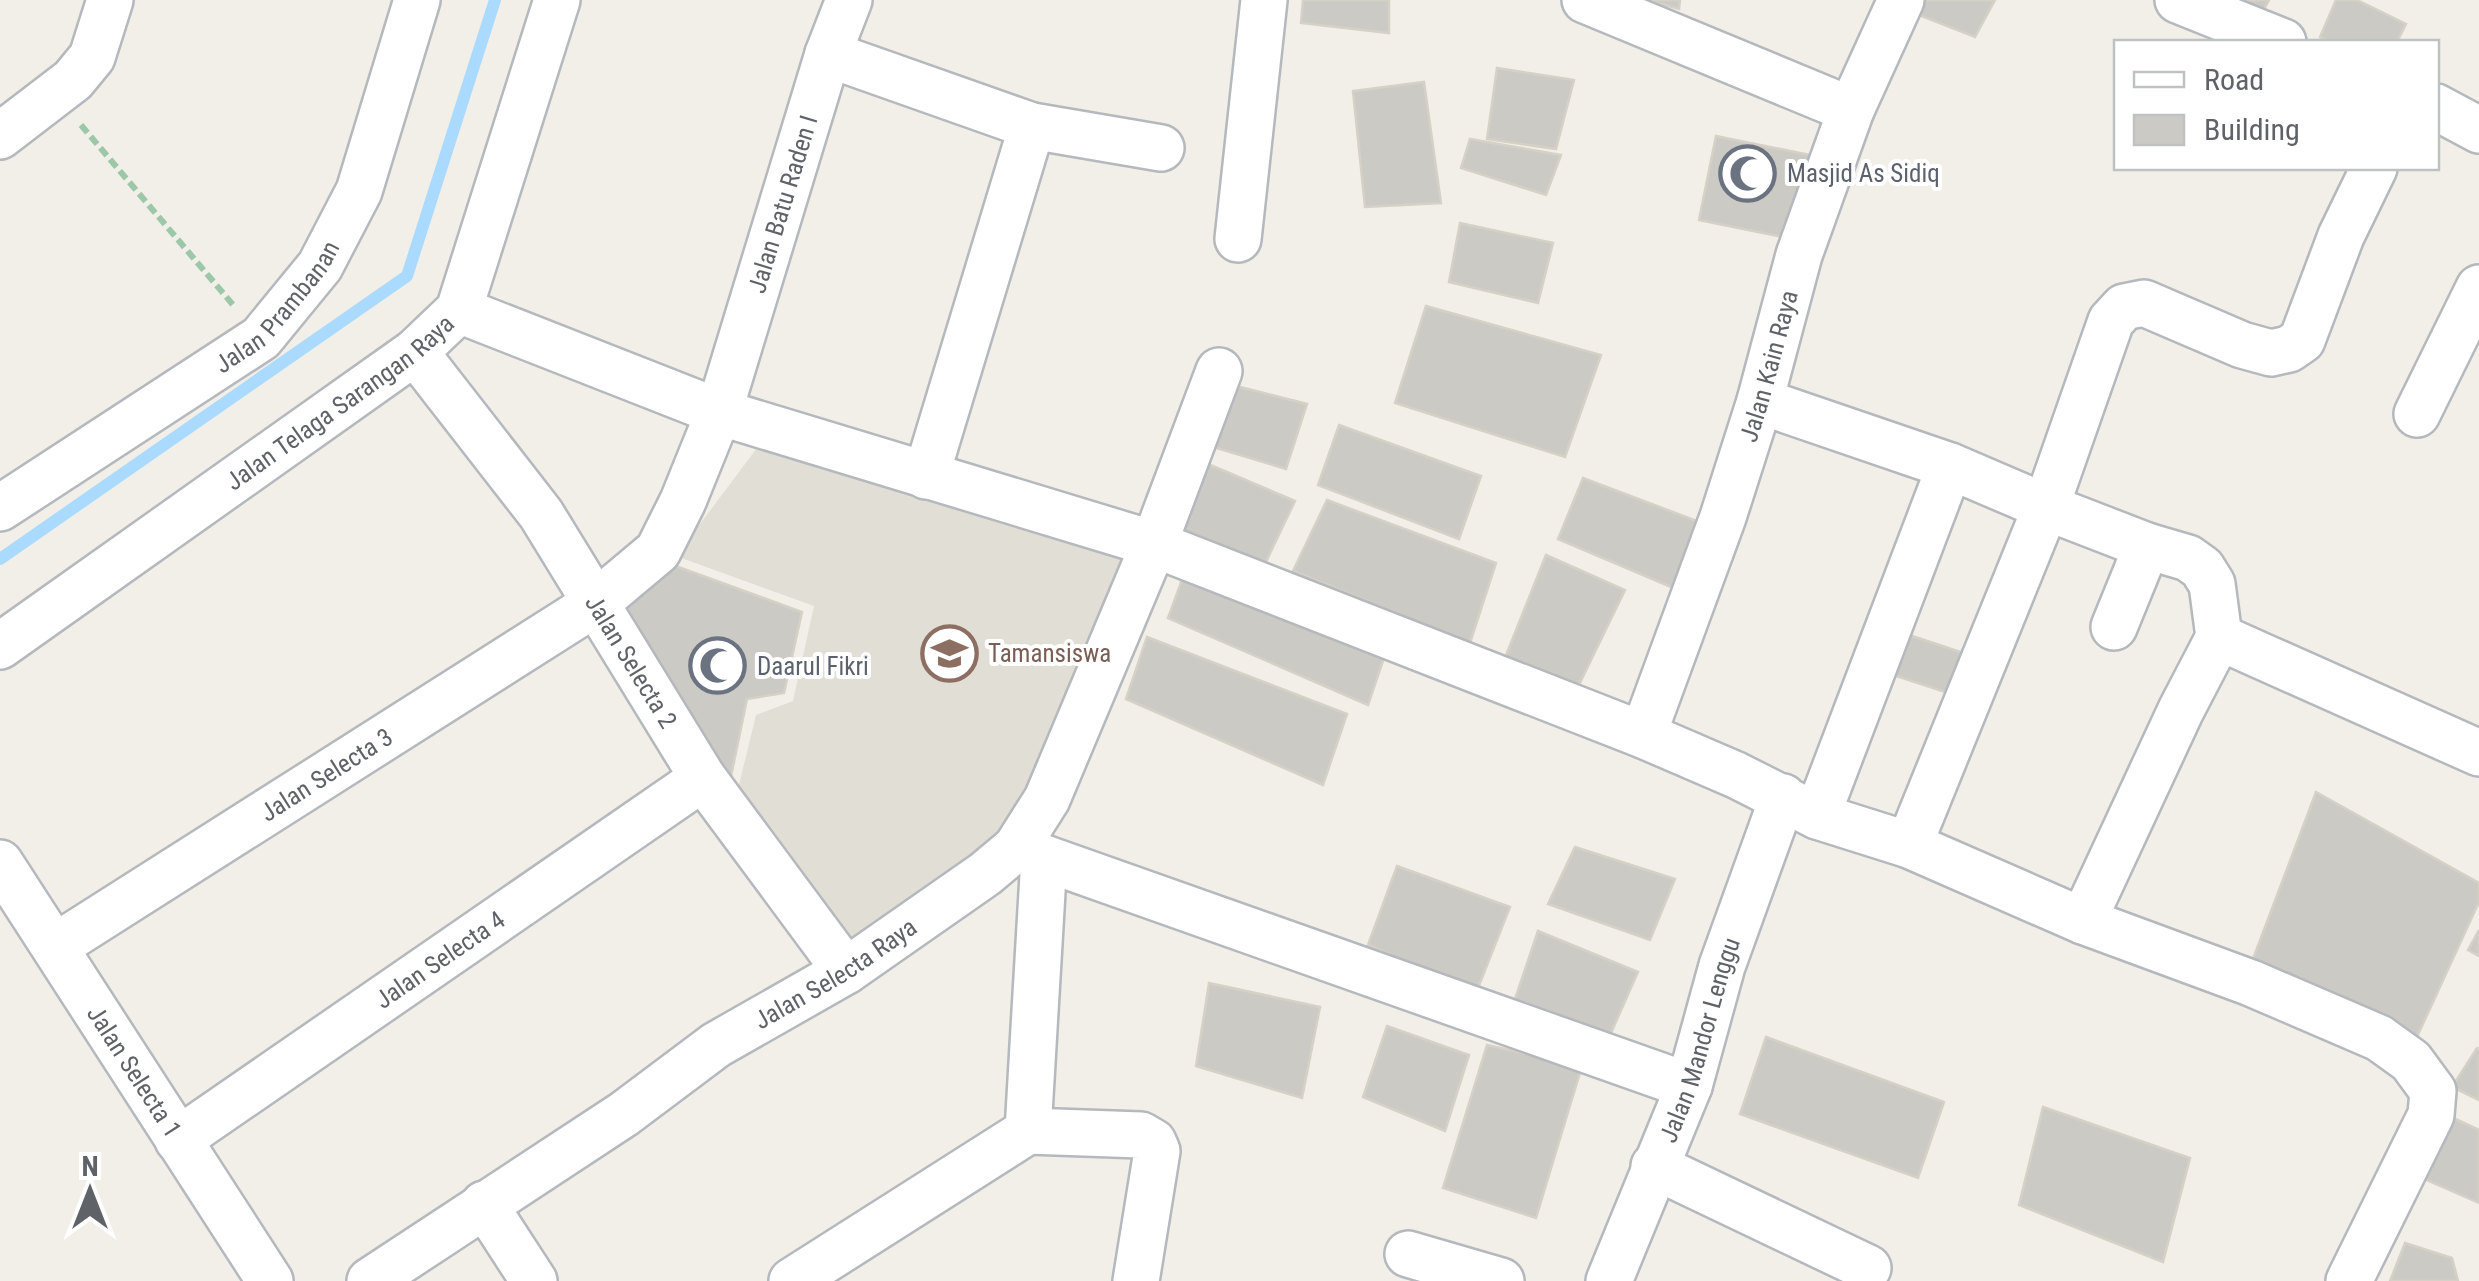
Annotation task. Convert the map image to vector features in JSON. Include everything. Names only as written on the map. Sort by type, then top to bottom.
[{"type":"street","points":[[0,136],[56,95],[92,58],[110,0]]},
{"type":"street","name":"Jalan Prambanan","points":[[0,508],[260,338],[320,266],[358,190],[417,0]]},
{"type":"street","name":"Jalan Telaga Sarangan Raya","points":[[0,646],[415,352],[460,310],[557,0]]},
{"type":"street","name":"Jalan Batu Raden I","points":[[596,603],[658,551],[682,501],[719,412],[828,54],[849,0]]},
{"type":"street","points":[[1238,238],[1264,0]]},
{"type":"street","points":[[1588,0],[1851,110]]},
{"type":"street","name":"Jalan Kain Raya","points":[[1644,735],[1723,517],[1760,401],[1799,255],[1851,110],[1901,0]]},
{"type":"street","points":[[2178,0],[2278,40]]},
{"type":"street","points":[[828,54],[1032,126],[1161,148]]},
{"type":"street","points":[[2439,109],[2479,130]]},
{"type":"street","points":[[926,476],[1032,126]]},
{"type":"street","points":[[1909,846],[2046,508],[2112,321],[2124,308],[2144,304],[2271,354],[2289,349],[2302,340],[2341,236],[2373,170]]},
{"type":"street","points":[[2417,414],[2479,288]]},
{"type":"street","points":[[460,310],[719,412],[1154,544],[1644,735],[1800,807],[1909,846],[2083,921],[2251,982],[2362,1030],[2411,1061],[2433,1091],[2430,1115],[2348,1281]]},
{"type":"street","name":"Jalan Selecta 2","points":[[415,352],[540,514],[703,778],[846,971]]},
{"type":"street","name":"Jalan Selecta Raya","points":[[372,1280],[624,1114],[716,1045],[846,971],[985,874],[1030,853],[1047,799],[1154,544],[1220,371]]},
{"type":"street","points":[[1760,401],[1950,466],[2046,508],[2188,558],[2202,568],[2215,593],[2219,637],[2083,921]]},
{"type":"street","name":"Jalan Mandor Lenggu","points":[[1609,1281],[1689,1086],[1722,966],[1800,807],[1950,466]]},
{"type":"street","points":[[2114,627],[2146,546]]},
{"type":"street","name":"Jalan Selecta 3","points":[[56,946],[596,603]]},
{"type":"street","points":[[2219,637],[2479,752]]},
{"type":"street","name":"Jalan Selecta 4","points":[[178,1140],[703,778]]},
{"type":"street","points":[[1028,1131],[1030,853],[1689,1086]]},
{"type":"street","name":"Jalan Selecta 1","points":[[0,863],[270,1281]]},
{"type":"street","points":[[807,1275],[1028,1131],[1141,1135],[1153,1142],[1157,1151],[1136,1281]]},
{"type":"street","points":[[1654,1166],[1868,1268]]},
{"type":"street","points":[[484,1204],[534,1281]]},
{"type":"street","points":[[1408,1254],[1502,1281]]},
{"type":"path","points":[[56,95],[260,338]]},
{"type":"shaded area","name":"Tamansiswa","points":[[763,440],[1140,554],[1008,842],[845,949],[739,785],[756,715],[793,701],[814,606],[676,556]]},
{"type":"building","points":[[1303,0],[1389,0],[1389,33],[1301,23]]},
{"type":"building","points":[[1647,0],[1680,0],[1679,9]]},
{"type":"building","points":[[1924,0],[1995,0],[1975,37],[1919,15]]},
{"type":"building","points":[[2244,0],[2269,0],[2263,11]]},
{"type":"building","points":[[2336,0],[2357,0],[2406,24],[2398,40],[2320,37]]},
{"type":"building","points":[[1497,68],[1574,80],[1556,149],[1487,139]]},
{"type":"building","points":[[1424,82],[1441,203],[1365,207],[1353,91]]},
{"type":"building","points":[[1716,136],[1815,156],[1797,240],[1699,220]]},
{"type":"building","points":[[1470,139],[1561,155],[1546,195],[1461,168]]},
{"type":"building","points":[[1460,223],[1553,243],[1538,303],[1449,282]]},
{"type":"building","points":[[1426,306],[1601,355],[1565,457],[1395,403]]},
{"type":"building","points":[[1232,385],[1307,404],[1286,469],[1213,447]]},
{"type":"building","points":[[1339,425],[1481,476],[1459,539],[1318,485]]},
{"type":"building","points":[[1208,464],[1295,501],[1264,566],[1184,530]]},
{"type":"building","points":[[1583,478],[1710,526],[1683,592],[1558,539]]},
{"type":"building","points":[[1327,500],[1496,563],[1470,643],[1293,571]]},
{"type":"building","points":[[1546,555],[1625,590],[1575,693],[1505,658]]},
{"type":"building","name":"Daarul Fikri","points":[[670,564],[802,612],[784,693],[747,699],[730,781],[606,605]]},
{"type":"building","points":[[1186,569],[1387,649],[1368,705],[1168,618]]},
{"type":"building","points":[[1900,632],[1967,654],[1954,695],[1887,673]]},
{"type":"building","points":[[1147,637],[1347,714],[1323,785],[1126,699]]},
{"type":"building","points":[[2316,792],[2479,883],[2479,902],[2416,1039],[2253,959]]},
{"type":"building","points":[[1575,847],[1675,879],[1650,940],[1548,904]]},
{"type":"building","points":[[1397,866],[1510,907],[1476,993],[1368,945]]},
{"type":"building","points":[[2479,930],[2479,956],[2468,950]]},
{"type":"building","points":[[1538,931],[1638,972],[1607,1042],[1514,1002]]},
{"type":"building","points":[[1209,983],[1320,1007],[1302,1098],[1196,1066]]},
{"type":"building","points":[[1387,1026],[1469,1055],[1445,1131],[1363,1097]]},
{"type":"building","points":[[1766,1037],[1944,1102],[1918,1178],[1740,1114]]},
{"type":"building","points":[[1487,1045],[1582,1066],[1536,1218],[1443,1188]]},
{"type":"building","points":[[2479,1049],[2479,1100],[2452,1087]]},
{"type":"building","points":[[2043,1107],[2190,1158],[2163,1262],[2019,1205]]},
{"type":"building","points":[[2447,1115],[2479,1130],[2479,1203],[2415,1175]]},
{"type":"building","points":[[2405,1243],[2452,1258],[2458,1281],[2390,1281]]},
{"type":"waterway","points":[[0,559],[407,276],[495,0]]},
{"type":"place","name":"Masjid As Sidiq","points":[[1748,173]]},
{"type":"place","name":"Tamansiswa","points":[[949,653]]},
{"type":"place","name":"Daarul Fikri","points":[[718,666]]}]
